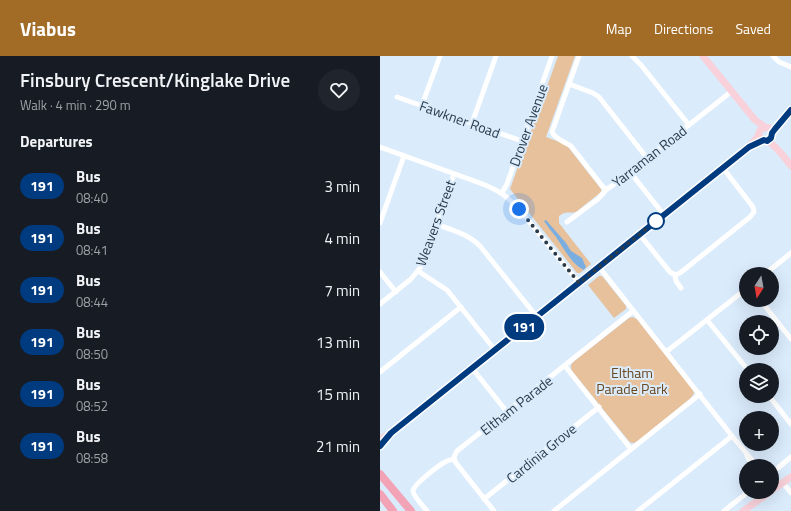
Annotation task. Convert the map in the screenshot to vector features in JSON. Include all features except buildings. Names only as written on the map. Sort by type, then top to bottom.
[{"type":"main road","points":[[380,474],[411,511]]},
{"type":"main road","points":[[380,494],[393,511]]},
{"type":"street","points":[[422,105],[440,56]]},
{"type":"street","points":[[472,123],[496,56]]},
{"type":"street","name":"Drover Avenue","points":[[502,193],[507,184],[552,56]]},
{"type":"street","points":[[579,56],[552,130],[552,134],[571,146],[606,189]]},
{"type":"street","points":[[632,56],[641,65],[689,125]]},
{"type":"street","points":[[703,56],[791,166]]},
{"type":"street","points":[[773,56],[779,62],[791,67]]},
{"type":"street","points":[[569,84],[593,93],[599,97],[647,158]]},
{"type":"street","name":"Yarraman Road","points":[[568,222],[598,199],[606,189],[630,172],[732,91]]},
{"type":"street","name":"Fawkner Road","points":[[397,96],[522,141]]},
{"type":"street","points":[[380,439],[391,433],[640,235],[781,122],[791,110]]},
{"type":"street","points":[[380,147],[496,189],[502,193],[519,209],[579,283]]},
{"type":"street","points":[[380,223],[404,156]]},
{"type":"street","points":[[675,275],[680,273],[753,214],[754,211],[752,206],[723,168]]},
{"type":"street","points":[[630,172],[664,215]]},
{"type":"street","name":"Weavers Street","points":[[380,304],[411,279],[418,271],[454,174]]},
{"type":"street","points":[[436,224],[463,234],[475,241],[537,317]]},
{"type":"street","points":[[640,235],[670,272],[675,275],[676,281],[681,288]]},
{"type":"street","points":[[774,267],[791,254]]},
{"type":"street","points":[[599,267],[739,444]]},
{"type":"street","points":[[418,271],[447,290],[495,350]]},
{"type":"street","points":[[380,272],[396,292]]},
{"type":"street","points":[[666,352],[739,295]]},
{"type":"street","points":[[380,372],[461,307]]},
{"type":"street","points":[[766,307],[791,339]]},
{"type":"street","name":"Eltham Parade","points":[[454,459],[454,455],[457,451],[633,311]]},
{"type":"street","points":[[708,320],[742,363]]},
{"type":"street","points":[[565,366],[631,449]]},
{"type":"street","points":[[472,368],[506,412]]},
{"type":"street","points":[[554,511],[561,509],[631,449],[700,394]]},
{"type":"street","points":[[774,403],[791,424]]},
{"type":"street","name":"Cardinia Grove","points":[[484,499],[599,407]]},
{"type":"street","points":[[380,446],[391,433]]},
{"type":"street","points":[[638,511],[732,436]]},
{"type":"street","points":[[745,451],[749,459]]},
{"type":"street","points":[[745,451],[751,459]]},
{"type":"street","points":[[779,467],[791,457]]},
{"type":"street","points":[[427,511],[415,496],[413,489],[417,484],[445,462],[454,459],[494,511]]},
{"type":"street","points":[[779,486],[791,477]]},
{"type":"street","points":[[783,483],[791,493]]},
{"type":"street","points":[[724,511],[739,499]]},
{"type":"street","points":[[742,511],[759,499]]},
{"type":"green space","points":[[558,56],[575,56],[546,137],[568,147],[601,189],[601,192],[576,212],[566,213],[559,216],[559,223],[591,264],[580,273],[577,273],[510,189]]},
{"type":"green space","points":[[599,276],[602,276],[626,306],[626,309],[614,318],[588,285]]},
{"type":"green space","name":"Eltham Parade Park","points":[[632,317],[637,319],[694,393],[691,398],[637,442],[633,443],[629,441],[572,371],[571,367],[573,362]]},
{"type":"water","points":[[546,220],[571,251],[582,258],[586,267],[584,270],[580,268],[568,255],[544,221]]},
{"type":"bus line","name":"191","points":[[380,446],[391,433],[749,147],[764,140],[769,140],[772,133],[791,110]]},
{"type":"route","points":[[519,209],[579,283],[656,221]]}]
